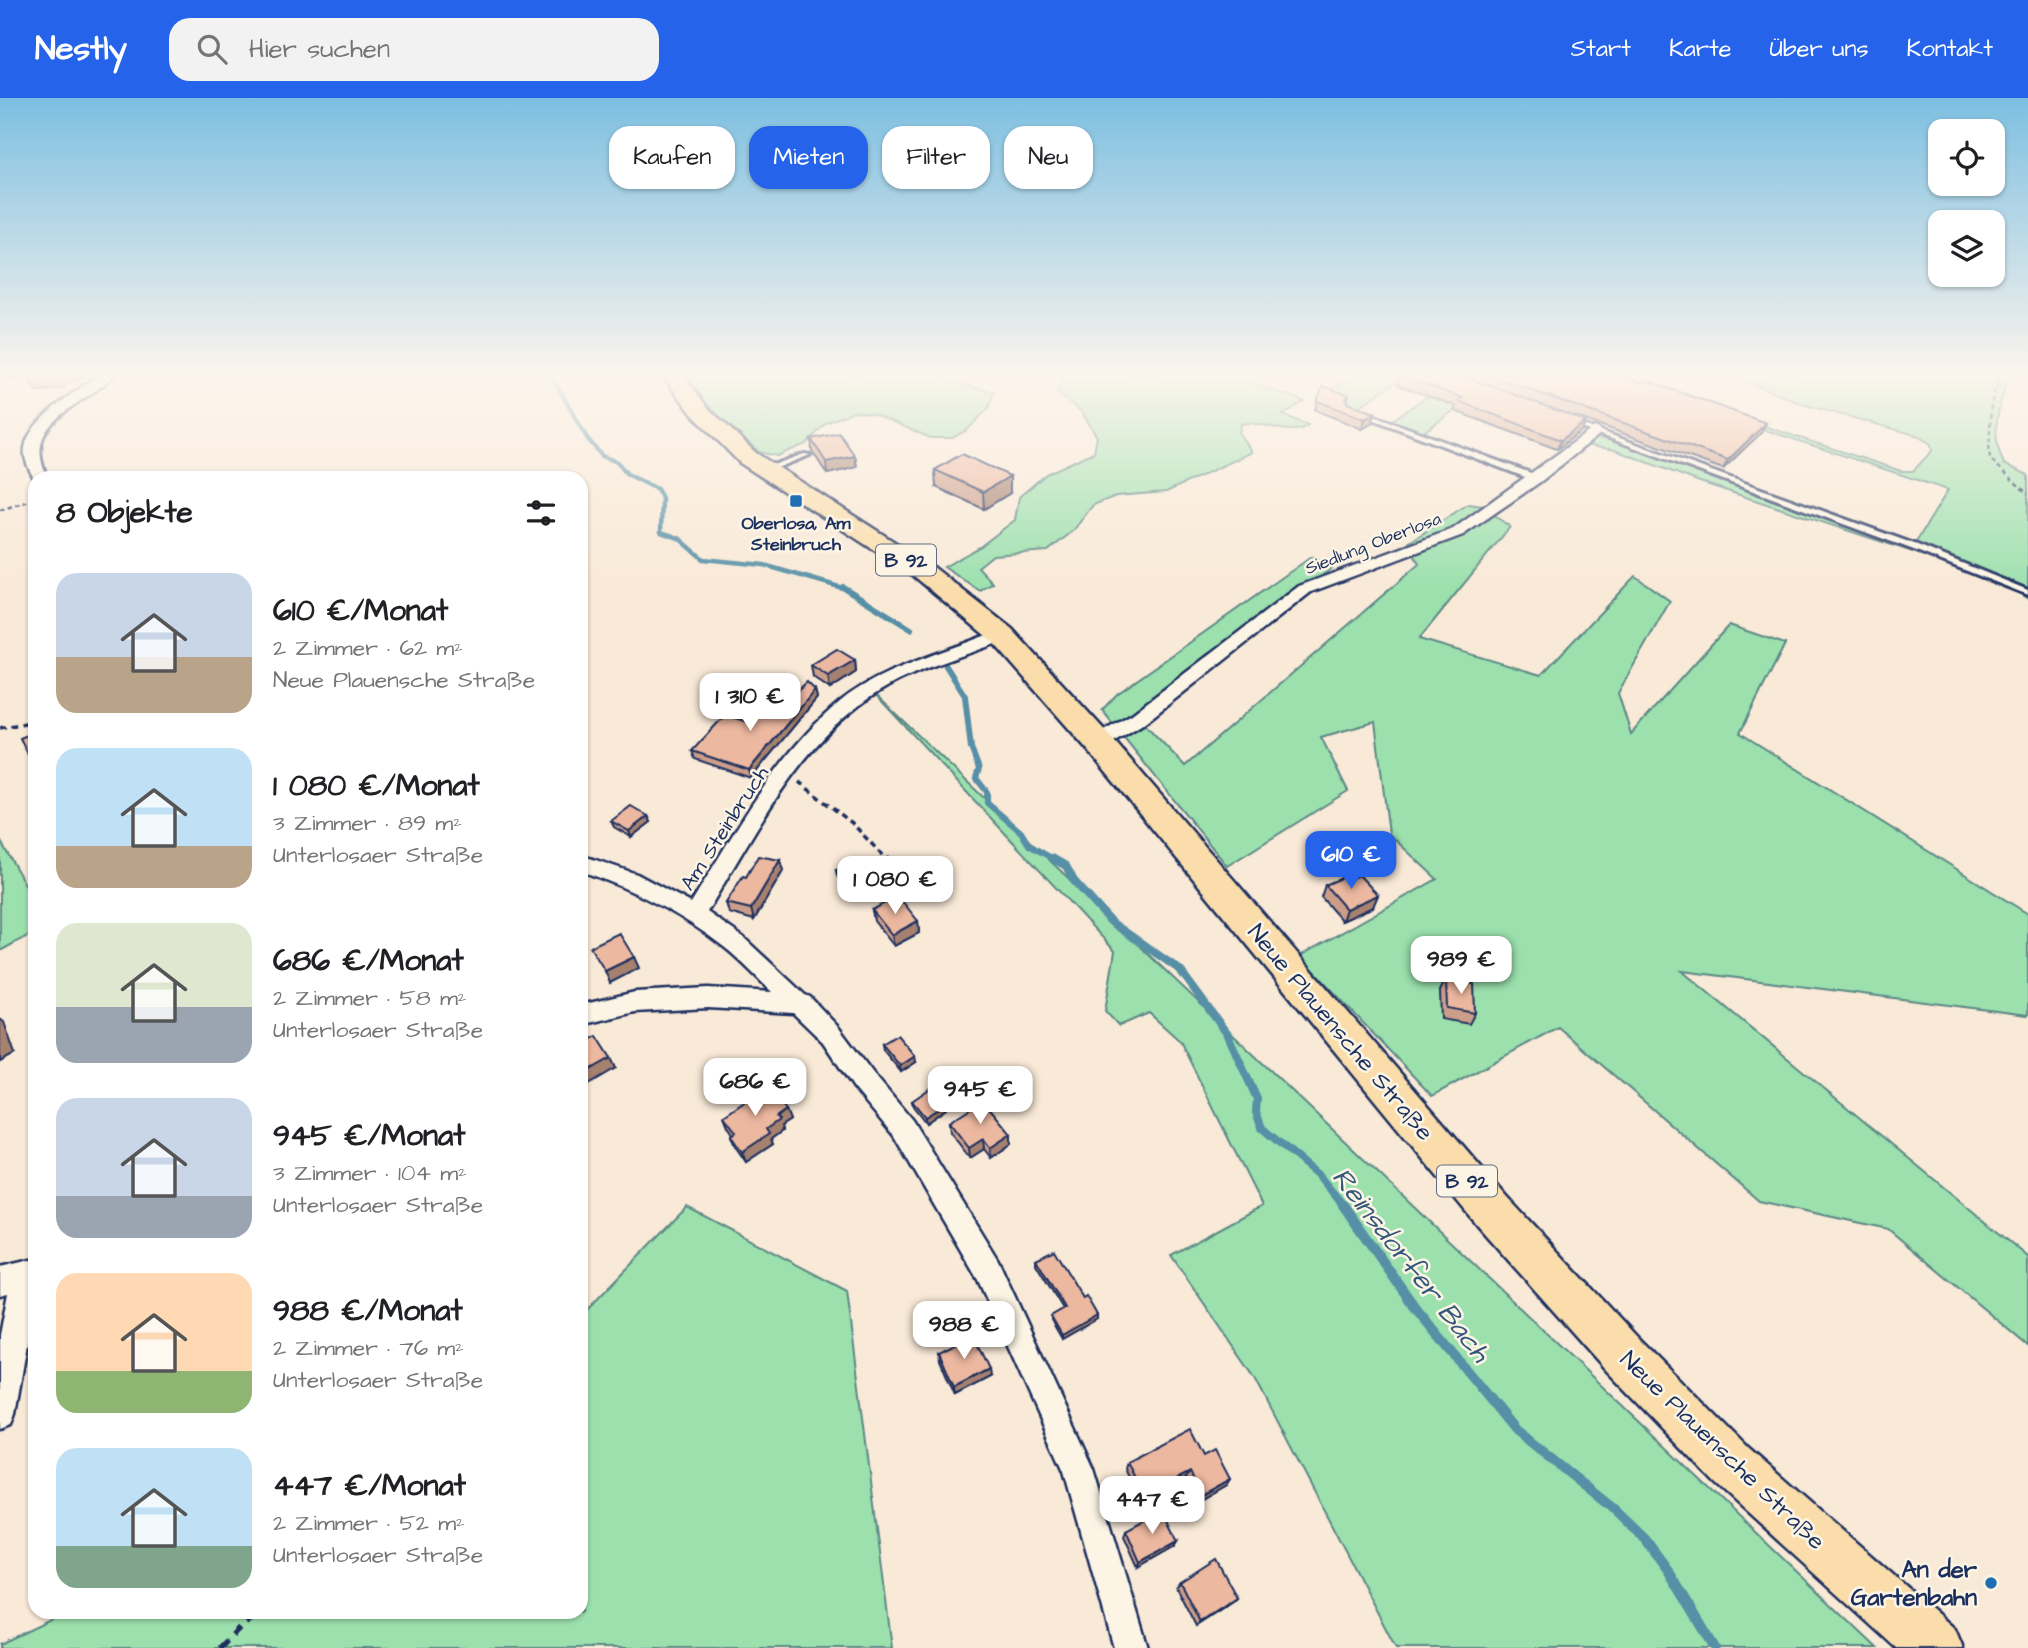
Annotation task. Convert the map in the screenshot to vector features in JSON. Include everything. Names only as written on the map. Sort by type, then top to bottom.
[{"type":"main road","name":"B 92","points":[[739,447],[766,469],[923,571],[1002,635]]},
{"type":"main road","name":"Neue Plauensche Straße","points":[[1002,635],[1098,742],[1492,1211],[1622,1354],[1732,1466],[1936,1648]]},
{"type":"street","points":[[32,447],[33,461],[38,471]]},
{"type":"street","name":"Siedlung Oberlosa","points":[[1098,742],[1139,718],[1305,589],[1458,532],[1536,478],[1574,447]]},
{"type":"street","name":"Am Steinbruch","points":[[694,916],[802,751],[855,699],[907,671],[1002,635]]},
{"type":"street","points":[[588,865],[630,880],[735,943],[802,1004],[831,1035],[863,1080],[904,1128],[988,1270],[1079,1469],[1132,1648]]},
{"type":"street","points":[[588,1013],[635,1002],[696,999],[802,1004]]},
{"type":"street","points":[[0,1414],[20,1277]]},
{"type":"lane","points":[[1452,447],[1536,478]]},
{"type":"lane","points":[[1640,447],[1917,548],[2028,593]]},
{"type":"lane","points":[[766,469],[806,455]]},
{"type":"path","points":[[1989,447],[1991,460],[2028,494]]},
{"type":"path","points":[[0,509],[28,501]]},
{"type":"path","points":[[0,728],[28,722]]},
{"type":"path","points":[[786,774],[814,791],[852,823],[924,898]]},
{"type":"path","points":[[220,1648],[252,1619]]},
{"type":"green space","points":[[754,447],[798,447],[777,456],[759,452]]},
{"type":"green space","points":[[1095,447],[1249,447],[1252,452],[1166,492],[1116,496],[1093,505],[1073,531],[1048,551],[993,555],[978,567],[993,583],[980,591],[944,567],[981,546],[1015,520],[1019,497],[1046,474],[1094,452]]},
{"type":"green space","points":[[1598,447],[1634,447],[1916,549],[1915,544],[1948,490],[1818,447],[1829,447],[1901,471],[1913,471],[1932,451],[1931,447],[1998,447],[2004,464],[2028,475],[2028,599],[2008,586],[1925,556],[1697,481],[1615,450]]},
{"type":"green space","points":[[1468,504],[1483,506],[1510,527],[1419,639],[1541,675],[1635,576],[1670,601],[1618,693],[1631,734],[1729,625],[1785,644],[1740,733],[2028,914],[2028,1015],[1682,971],[2028,1257],[2028,1346],[1888,1229],[1759,1201],[1558,1027],[1432,1096],[1300,956],[1437,879],[1389,834],[1375,722],[1321,737],[1348,791],[1227,866],[1102,710],[1117,694],[1311,557],[1335,566],[1135,714],[1185,766],[1419,564],[1408,543]]},
{"type":"green space","points":[[876,695],[1877,1648],[1396,1648],[1255,1378],[1171,1255],[1262,1206],[1180,1041],[1149,1013],[1119,1026],[1105,1011],[1115,951]]},
{"type":"green space","points":[[0,840],[28,890],[28,936],[0,951]]},
{"type":"green space","points":[[687,1207],[847,1291],[892,1648],[0,1648],[0,1644],[52,1619],[588,1619],[588,1309]]},
{"type":"building","points":[[816,447],[849,447],[855,456],[826,462]]},
{"type":"building","points":[[1692,447],[1741,447],[1728,460]]},
{"type":"building","points":[[962,454],[1010,476],[983,492],[935,470]]},
{"type":"building","points":[[837,649],[855,660],[828,676],[811,665]]},
{"type":"building","points":[[807,682],[815,690],[749,770],[692,751],[725,715],[748,722],[757,711],[772,715]]},
{"type":"building","points":[[28,735],[28,754],[20,738]]},
{"type":"building","points":[[631,806],[648,816],[629,831],[611,821]]},
{"type":"building","points":[[758,856],[780,860],[751,909],[726,903],[743,876],[746,877]]},
{"type":"building","points":[[858,859],[871,873],[849,885],[836,870]]},
{"type":"building","points":[[1359,875],[1378,895],[1346,909],[1325,885],[1346,876],[1349,879]]},
{"type":"building","points":[[898,896],[918,921],[892,935],[872,910]]},
{"type":"building","points":[[619,933],[634,957],[605,971],[590,947]]},
{"type":"building","points":[[1446,979],[1474,984],[1475,1013],[1447,1008]]},
{"type":"building","points":[[897,1035],[915,1056],[900,1066],[882,1044]]},
{"type":"building","points":[[597,1036],[611,1058],[588,1071],[588,1040]]},
{"type":"building","points":[[768,1086],[786,1110],[776,1117],[779,1120],[766,1129],[769,1134],[742,1152],[731,1136],[736,1132],[724,1116]]},
{"type":"building","points":[[932,1087],[946,1104],[925,1117],[912,1101]]},
{"type":"building","points":[[983,1100],[1011,1134],[990,1148],[983,1139],[969,1148],[949,1122]]},
{"type":"building","points":[[1054,1250],[1083,1298],[1086,1296],[1097,1315],[1062,1335],[1051,1316],[1065,1308],[1036,1259]]},
{"type":"building","points":[[973,1335],[989,1369],[954,1387],[939,1352]]},
{"type":"building","points":[[1190,1429],[1204,1456],[1215,1450],[1230,1479],[1201,1495],[1190,1472],[1144,1496],[1127,1462]]},
{"type":"building","points":[[1163,1510],[1178,1541],[1140,1562],[1126,1530]]},
{"type":"building","points":[[1216,1559],[1237,1598],[1200,1622],[1180,1582]]},
{"type":"waterway","name":"Reinsdorfer Bach","points":[[595,447],[602,456],[617,462],[627,474],[657,489],[662,498],[661,532],[679,538],[703,559],[764,565],[846,589]]},
{"type":"waterway","name":"Reinsdorfer Bach","points":[[843,587],[911,629]]},
{"type":"waterway","name":"Reinsdorfer Bach","points":[[946,666],[965,696],[971,748],[979,769],[976,778],[987,792],[987,803],[1021,832],[1029,845],[1055,860]]},
{"type":"waterway","name":"Reinsdorfer Bach","points":[[1052,858],[1066,866],[1074,881],[1111,922],[1180,970],[1228,1035],[1257,1099],[1256,1112],[1262,1128],[1319,1176],[1344,1206]]},
{"type":"waterway","name":"Reinsdorfer Bach","points":[[1343,1205],[1414,1306],[1515,1430],[1615,1510],[1644,1538],[1668,1570],[1715,1648]]},
{"type":"place","name":"Oberlosa, Am Steinbruch","points":[[796,501]]},
{"type":"place","name":"An der Gartenbahn","points":[[1991,1583]]}]
